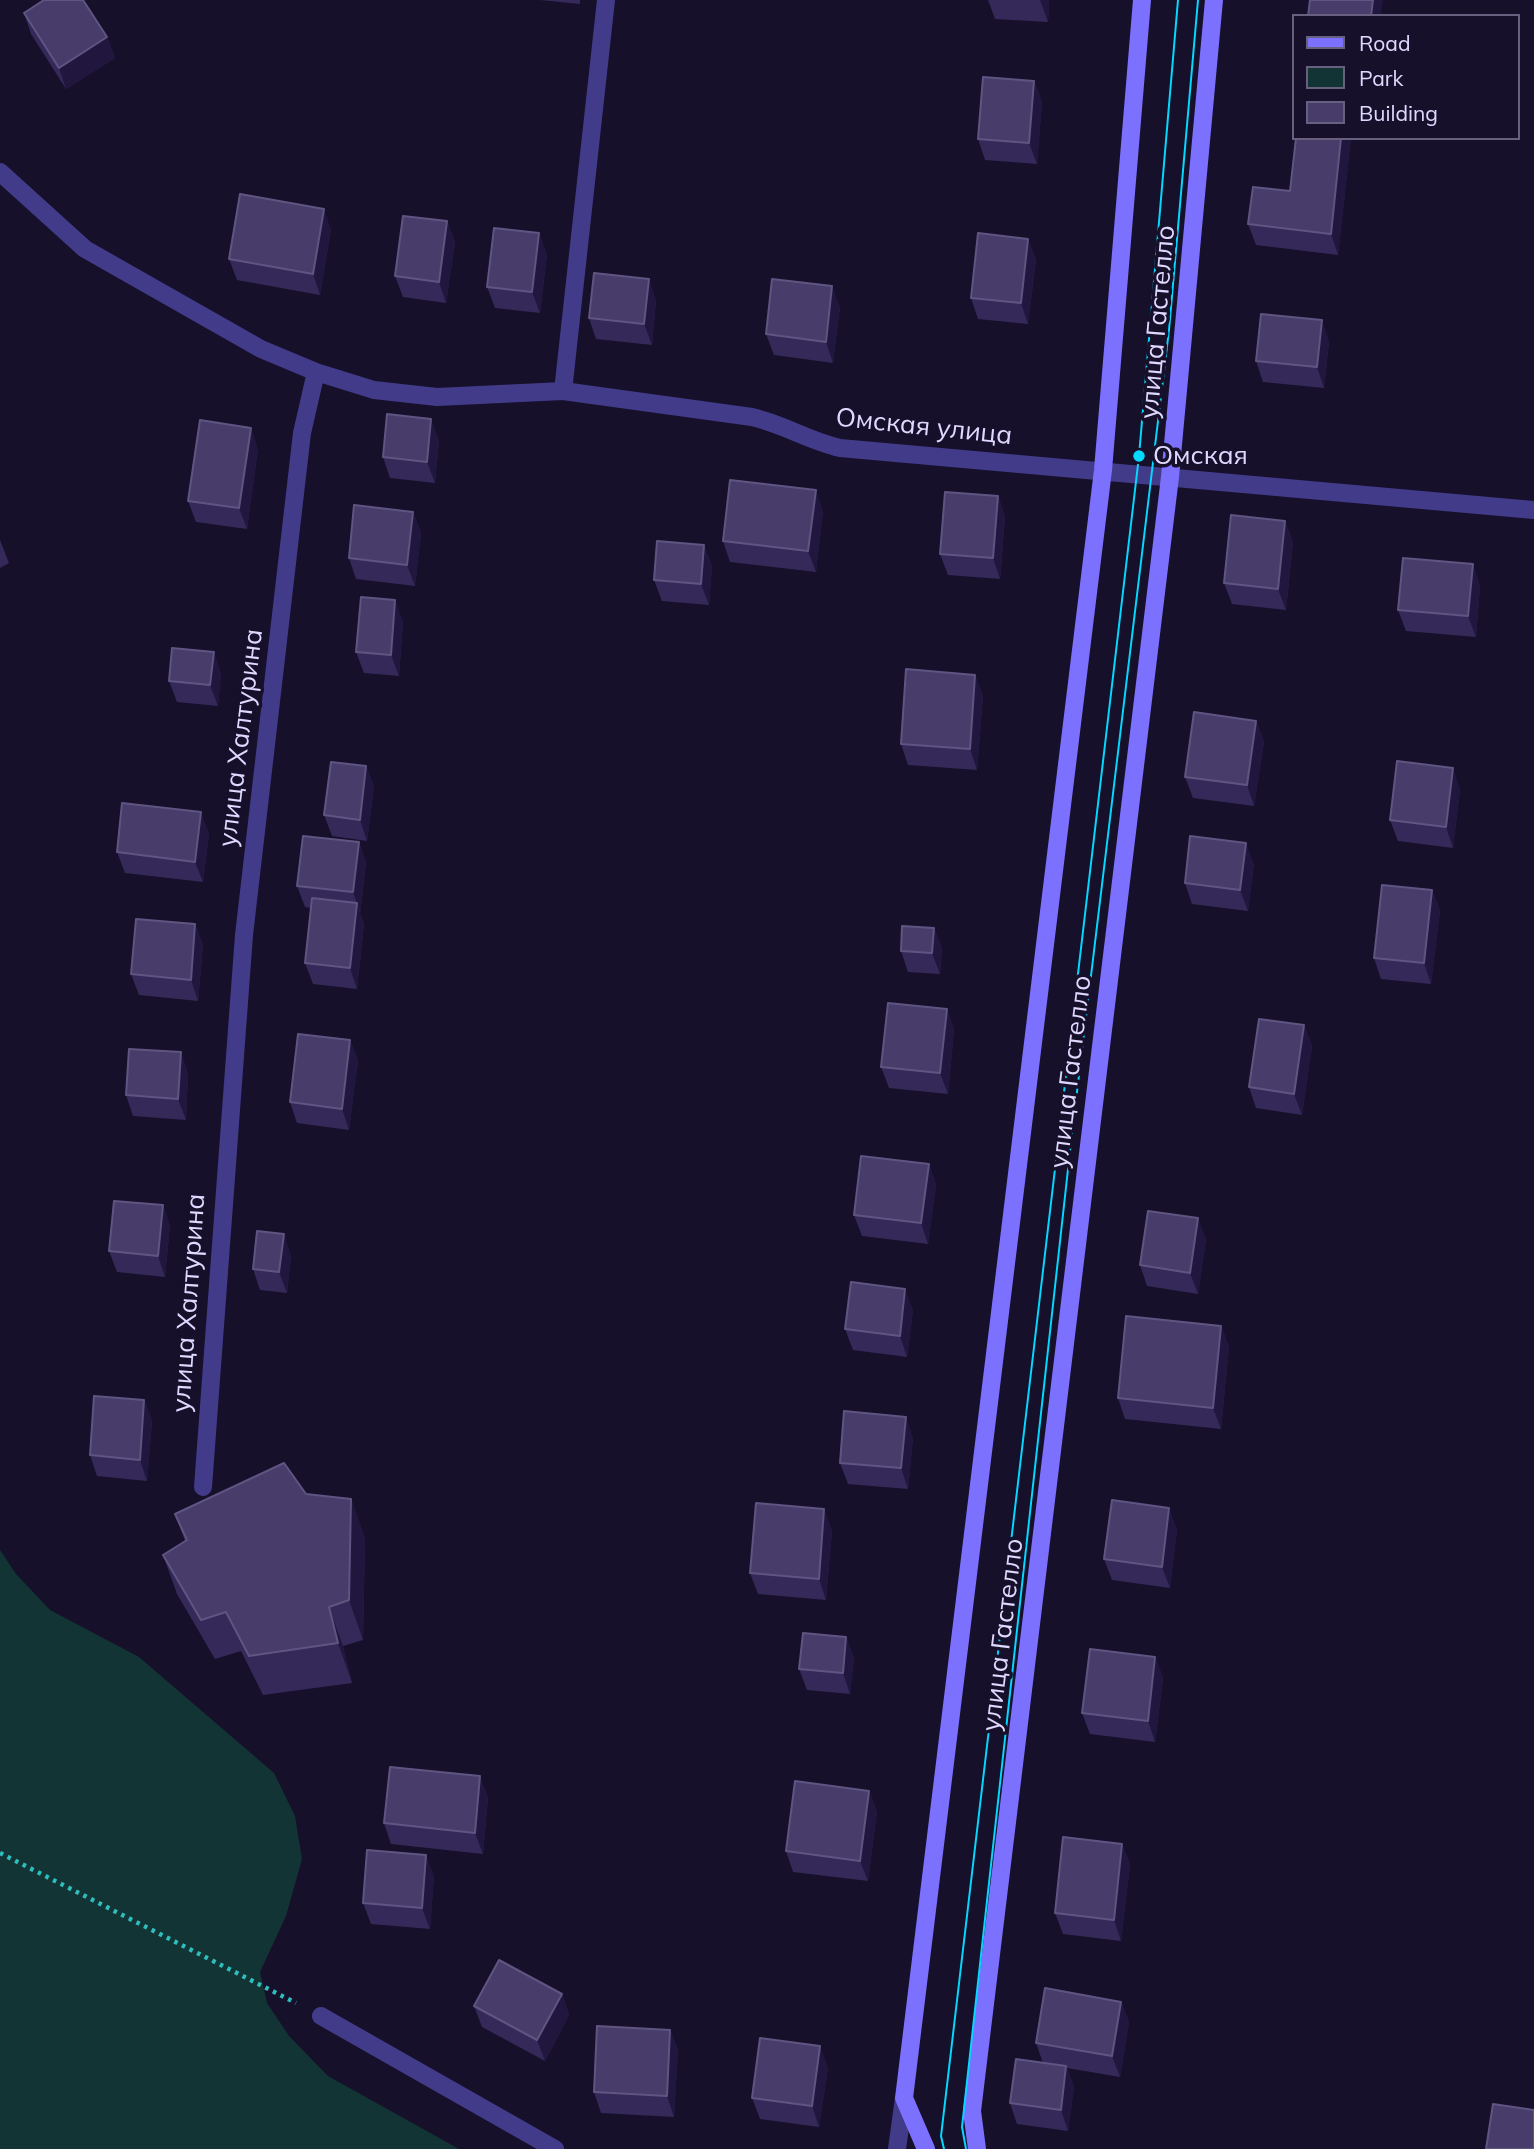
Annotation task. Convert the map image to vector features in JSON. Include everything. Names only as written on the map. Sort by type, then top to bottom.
[{"type":"street","points":[[564,391],[606,0]]},
{"type":"street","points":[[897,2149],[1103,470],[1142,0]]},
{"type":"street","name":"улица Гастелло","points":[[976,2149],[972,2111],[1170,477],[1214,0]]},
{"type":"street","points":[[0,172],[85,249],[261,349],[316,372]]},
{"type":"street","name":"Омская улица","points":[[316,372],[374,390],[437,397],[564,391],[752,417],[777,423],[821,443],[840,448],[1534,510]]},
{"type":"street","name":"улица Халтурина","points":[[203,1487],[244,935],[302,433],[316,372]]},
{"type":"street","points":[[321,2016],[555,2149]]},
{"type":"street","points":[[904,2098],[926,2149]]},
{"type":"path","points":[[0,1853],[321,2016]]},
{"type":"green space","points":[[0,1550],[16,1574],[50,1610],[139,1657],[274,1773],[295,1816],[302,1859],[286,1916],[260,1972],[267,2003],[289,2036],[328,2076],[459,2149],[0,2149]]},
{"type":"building","points":[[44,0],[83,0],[107,37],[59,68],[24,13]]},
{"type":"building","points":[[1310,0],[1373,0],[1371,14],[1308,14]]},
{"type":"building","points":[[983,77],[1034,81],[1029,143],[978,139]]},
{"type":"building","points":[[1296,140],[1341,140],[1331,234],[1248,224],[1253,187],[1290,191]]},
{"type":"building","points":[[240,194],[324,209],[313,274],[229,259]]},
{"type":"building","points":[[403,216],[447,221],[439,282],[395,276]]},
{"type":"building","points":[[494,228],[539,233],[532,292],[487,287]]},
{"type":"building","points":[[978,233],[1028,239],[1021,303],[971,298]]},
{"type":"building","points":[[594,273],[649,279],[644,324],[589,318]]},
{"type":"building","points":[[772,279],[832,286],[826,342],[766,334]]},
{"type":"building","points":[[1261,314],[1322,320],[1317,367],[1256,361]]},
{"type":"building","points":[[387,414],[431,419],[427,462],[383,457]]},
{"type":"building","points":[[200,420],[251,428],[239,508],[188,501]]},
{"type":"building","points":[[730,480],[816,490],[808,551],[723,541]]},
{"type":"building","points":[[945,492],[998,496],[993,558],[940,554]]},
{"type":"building","points":[[354,505],[413,512],[407,565],[349,558]]},
{"type":"building","points":[[1231,515],[1285,521],[1278,589],[1224,583]]},
{"type":"building","points":[[657,541],[704,545],[701,584],[654,580]]},
{"type":"building","points":[[1403,558],[1473,564],[1468,616],[1398,610]]},
{"type":"building","points":[[361,597],[395,600],[391,655],[356,652]]},
{"type":"building","points":[[172,648],[214,652],[210,685],[169,681]]},
{"type":"building","points":[[906,669],[975,675],[970,749],[901,744]]},
{"type":"building","points":[[1194,712],[1256,721],[1247,785],[1185,777]]},
{"type":"building","points":[[1397,761],[1453,768],[1446,827],[1390,820]]},
{"type":"building","points":[[331,762],[366,766],[360,820],[324,815]]},
{"type":"building","points":[[122,803],[201,812],[195,862],[117,852]]},
{"type":"building","points":[[303,836],[359,842],[353,892],[297,886]]},
{"type":"building","points":[[1190,836],[1246,843],[1240,890],[1185,883]]},
{"type":"building","points":[[1382,885],[1432,890],[1424,963],[1374,958]]},
{"type":"building","points":[[312,898],[357,903],[350,968],[305,963]]},
{"type":"building","points":[[136,919],[195,924],[191,980],[131,974]]},
{"type":"building","points":[[902,926],[934,928],[932,953],[901,951]]},
{"type":"building","points":[[888,1003],[947,1009],[940,1073],[881,1067]]},
{"type":"building","points":[[1259,1019],[1304,1025],[1294,1094],[1249,1087]]},
{"type":"building","points":[[298,1034],[350,1040],[342,1109],[290,1102]]},
{"type":"building","points":[[129,1049],[181,1052],[178,1099],[126,1095]]},
{"type":"building","points":[[861,1156],[929,1164],[921,1223],[854,1215]]},
{"type":"building","points":[[114,1201],[163,1205],[158,1256],[109,1251]]},
{"type":"building","points":[[1148,1211],[1198,1218],[1190,1273],[1140,1265]]},
{"type":"building","points":[[257,1231],[284,1234],[279,1272],[253,1269]]},
{"type":"building","points":[[851,1282],[905,1289],[900,1336],[845,1329]]},
{"type":"building","points":[[1126,1316],[1221,1326],[1213,1408],[1118,1398]]},
{"type":"building","points":[[94,1396],[144,1400],[140,1460],[90,1455]]},
{"type":"building","points":[[844,1411],[906,1417],[901,1468],[840,1463]]},
{"type":"building","points":[[284,1463],[306,1494],[351,1499],[349,1600],[329,1607],[338,1643],[249,1656],[226,1612],[201,1620],[163,1555],[187,1540],[175,1514]]},
{"type":"building","points":[[1112,1500],[1169,1508],[1162,1567],[1104,1559]]},
{"type":"building","points":[[756,1503],[824,1509],[819,1579],[750,1573]]},
{"type":"building","points":[[803,1633],[846,1637],[843,1673],[799,1669]]},
{"type":"building","points":[[1090,1649],[1155,1657],[1148,1721],[1082,1713]]},
{"type":"building","points":[[390,1767],[480,1776],[475,1833],[384,1823]]},
{"type":"building","points":[[795,1781],[869,1791],[860,1861],[786,1851]]},
{"type":"building","points":[[1063,1837],[1122,1844],[1114,1920],[1055,1913]]},
{"type":"building","points":[[367,1850],[426,1855],[422,1908],[363,1903]]},
{"type":"building","points":[[499,1960],[562,1994],[537,2040],[474,2006]]},
{"type":"building","points":[[1045,1988],[1121,2002],[1112,2056],[1036,2043]]},
{"type":"building","points":[[597,2026],[670,2030],[667,2096],[594,2092]]},
{"type":"building","points":[[760,2038],[820,2046],[812,2106],[752,2098]]},
{"type":"building","points":[[1016,2059],[1066,2066],[1061,2110],[1010,2103]]},
{"type":"building","points":[[1493,2104],[1534,2110],[1534,2149],[1486,2149]]},
{"type":"tram line","points":[[944,2149],[941,2136],[1139,456],[1178,0]]},
{"type":"tram line","points":[[966,2149],[962,2127],[1072,1133],[1169,330],[1198,0]]},
{"type":"place","name":"Омская","points":[[1139,456]]}]
